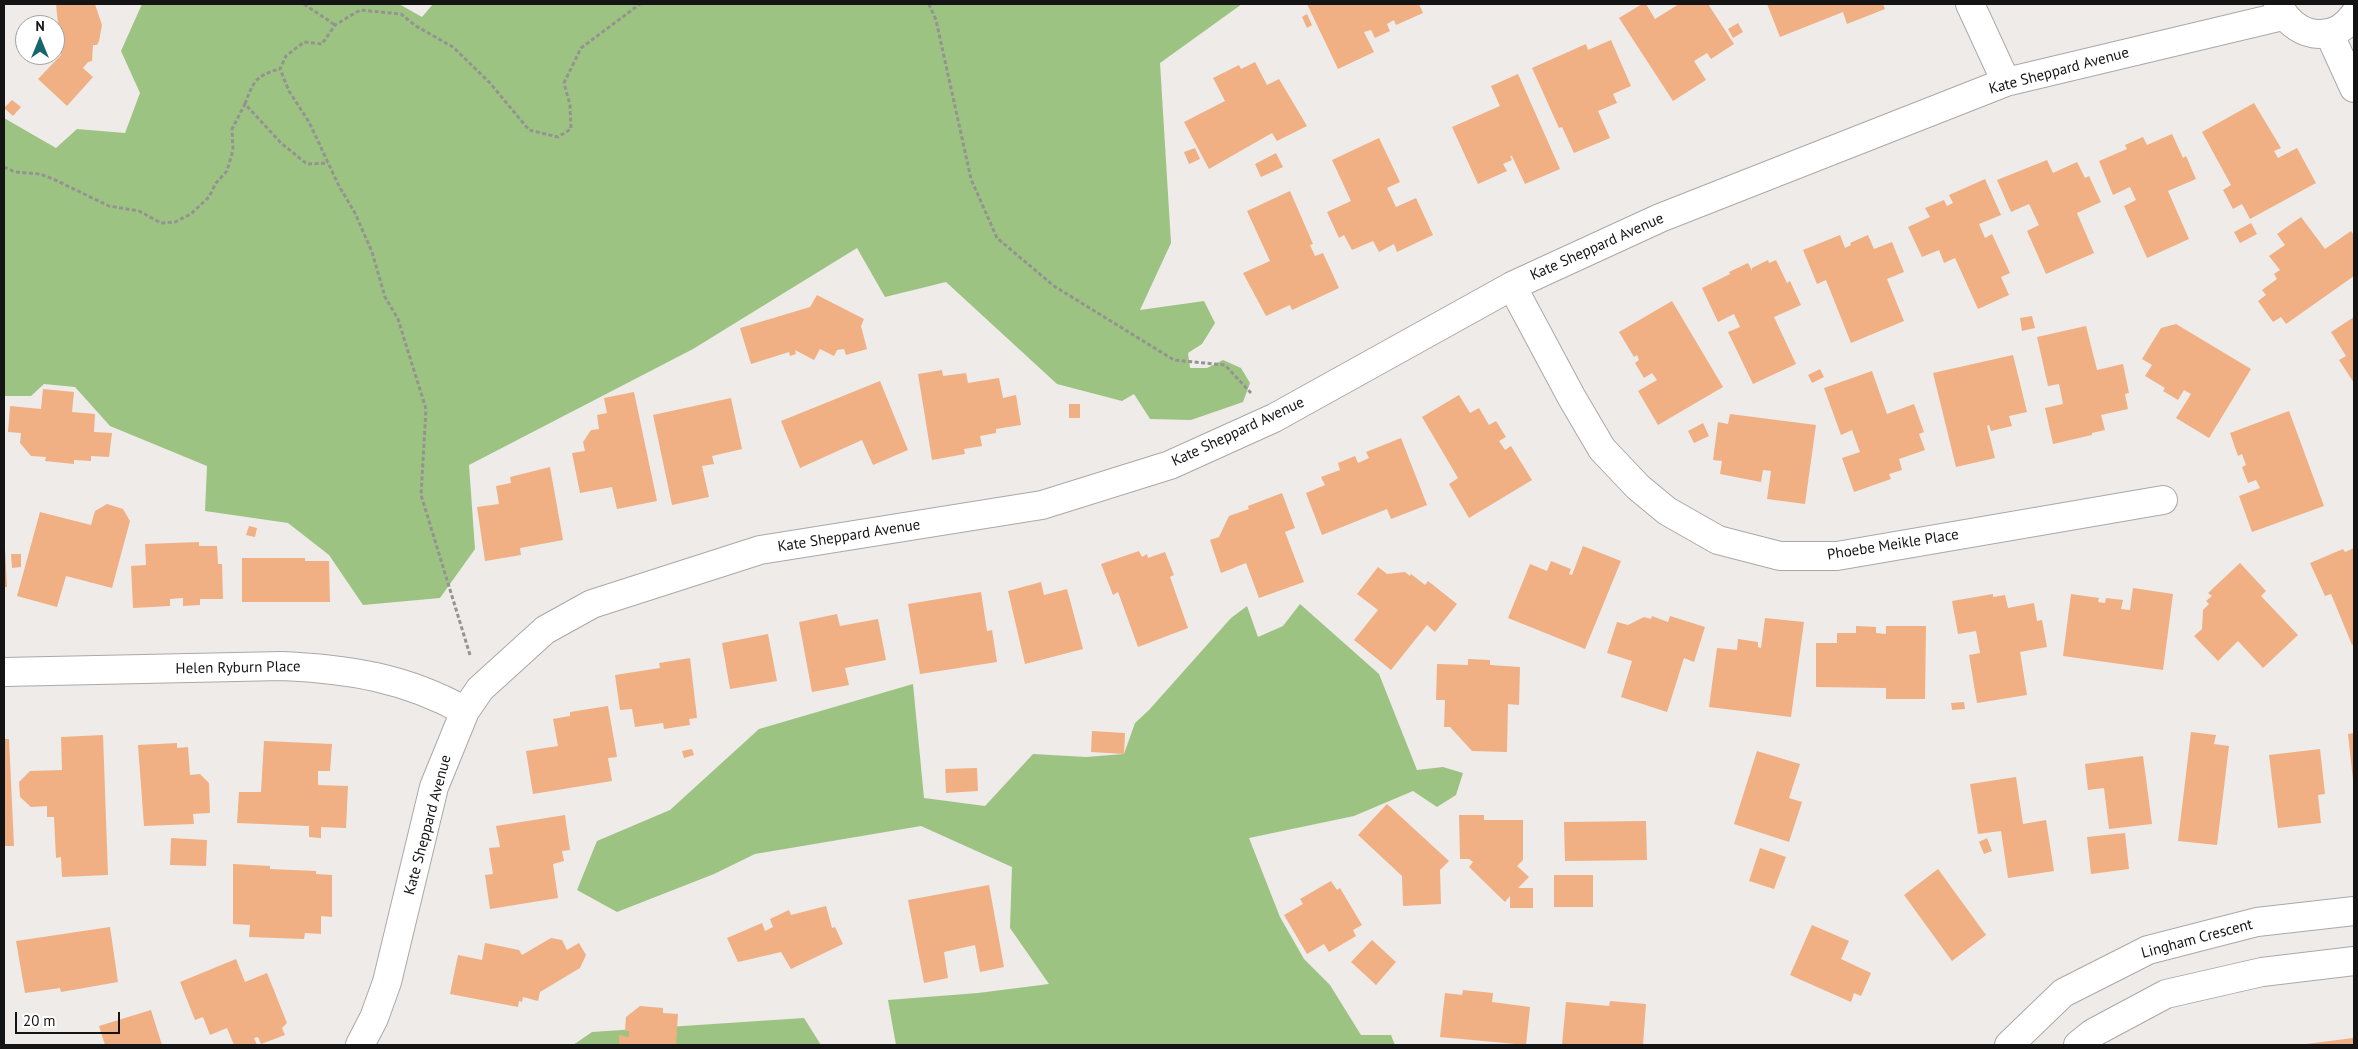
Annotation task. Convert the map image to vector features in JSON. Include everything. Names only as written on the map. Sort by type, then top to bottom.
[{"type":"street","points":[[1970,4],[2006,82]]},
{"type":"street","name":"Kate Sheppard Avenue","points":[[360,1045],[374,1018],[387,982],[434,787],[465,711],[480,689],[545,630],[592,604],[760,550],[1042,505],[1170,465],[1274,418],[1512,286],[1660,218],[2006,82],[2281,10]]},
{"type":"street","points":[[2281,10],[2293,26],[2306,32],[2329,33],[2348,22],[2354,15]]},
{"type":"street","points":[[2329,33],[2354,88]]},
{"type":"street","name":"Phoebe Meikle Place","points":[[1512,286],[1572,398],[1602,449],[1638,487],[1667,511],[1718,540],[1780,556],[1837,556],[2163,500]]},
{"type":"street","name":"Helen Ryburn Place","points":[[4,672],[282,666],[324,668],[406,684],[436,695],[465,711]]},
{"type":"street","name":"Lingham Crescent","points":[[2009,1045],[2063,993],[2148,950],[2257,922],[2354,911]]},
{"type":"street","points":[[2078,1045],[2092,1032],[2166,994],[2262,972],[2354,961]]},
{"type":"path","points":[[304,4],[335,26]]},
{"type":"path","points":[[480,689],[421,495],[426,410],[398,320],[385,297],[372,252],[355,213],[328,163],[309,122],[288,92],[280,69],[286,56],[304,42],[322,44],[335,26],[360,10],[401,14],[453,47],[490,83],[529,130],[558,136],[571,130],[570,105],[564,83],[581,48],[640,4]]},
{"type":"path","points":[[929,4],[936,20],[972,179],[997,238],[1054,286],[1174,360],[1225,365],[1274,418]]},
{"type":"path","points":[[4,167],[15,172],[40,174],[109,206],[139,211],[161,223],[175,222],[191,214],[208,197],[216,183],[227,171],[234,150],[232,130],[245,104],[251,86],[264,73],[280,69]]},
{"type":"path","points":[[245,104],[281,143],[307,164],[328,163]]},
{"type":"green space","points":[[142,4],[399,4],[422,17],[433,4],[1242,4],[1160,63],[1171,243],[1140,310],[1204,301],[1215,323],[1202,344],[1188,353],[1190,368],[1207,368],[1223,360],[1241,368],[1250,383],[1243,402],[1191,420],[1150,419],[1134,394],[1122,401],[1057,384],[946,282],[885,297],[857,248],[693,349],[469,465],[475,549],[440,598],[363,605],[329,555],[288,523],[205,511],[207,466],[110,426],[75,387],[44,384],[31,396],[4,396],[4,118],[56,148],[77,129],[125,133],[140,93],[121,51]]},
{"type":"green space","points":[[1300,604],[1379,674],[1417,770],[1443,767],[1463,773],[1456,795],[1437,807],[1413,791],[1354,816],[1249,838],[1280,917],[1304,959],[1330,985],[1361,1035],[1391,1035],[1395,1045],[896,1045],[888,1000],[978,993],[1049,984],[1010,928],[1012,867],[921,826],[755,854],[714,874],[617,912],[577,890],[597,841],[670,810],[759,729],[913,684],[924,798],[985,806],[1033,754],[1086,757],[1124,754],[1135,723],[1149,710],[1231,618],[1247,606],[1258,637],[1283,626]]},
{"type":"green space","points":[[804,1018],[821,1045],[573,1045],[592,1032]]},
{"type":"building","points":[[56,4],[95,4],[102,25],[99,41],[97,45],[93,45],[92,61],[88,62],[83,68],[93,77],[67,106],[38,79],[51,65],[65,65],[65,15],[57,15]]},
{"type":"building","points":[[1307,4],[1419,4],[1423,13],[1396,25],[1394,20],[1387,24],[1390,31],[1375,38],[1371,30],[1364,32],[1374,52],[1338,69]]},
{"type":"building","points":[[1642,4],[1646,4],[1655,19],[1679,4],[1708,4],[1734,44],[1711,59],[1707,53],[1694,61],[1706,80],[1673,101],[1619,18]]},
{"type":"building","points":[[1767,4],[1883,4],[1885,9],[1847,24],[1843,12],[1780,37]]},
{"type":"building","points":[[1307,14],[1312,25],[1307,28],[1302,17]]},
{"type":"building","points":[[1738,23],[1743,32],[1733,38],[1728,29]]},
{"type":"building","points":[[1611,40],[1631,86],[1613,94],[1617,103],[1598,111],[1610,138],[1574,153],[1562,127],[1559,128],[1532,68],[1586,44],[1588,50]]},
{"type":"building","points":[[1255,62],[1267,85],[1279,79],[1307,126],[1277,141],[1272,133],[1209,169],[1184,122],[1225,101],[1213,78],[1239,65],[1241,69]]},
{"type":"building","points":[[1518,74],[1560,169],[1525,184],[1512,156],[1510,156],[1512,160],[1503,164],[1507,171],[1478,184],[1452,127],[1500,106],[1491,86]]},
{"type":"building","points":[[12,100],[21,107],[13,116],[4,108]]},
{"type":"building","points":[[2254,103],[2281,148],[2274,151],[2278,158],[2297,148],[2316,183],[2250,219],[2242,204],[2233,209],[2223,190],[2231,185],[2202,132]]},
{"type":"building","points":[[2172,134],[2183,158],[2186,156],[2196,179],[2168,191],[2189,239],[2147,258],[2124,206],[2136,200],[2130,187],[2113,195],[2099,161],[2127,149],[2125,145],[2143,137],[2147,145]]},
{"type":"building","points":[[1379,138],[1400,182],[1387,188],[1396,207],[1416,198],[1433,235],[1397,252],[1394,244],[1379,252],[1373,241],[1352,250],[1344,235],[1339,238],[1327,212],[1351,201],[1332,160]]},
{"type":"building","points":[[1195,148],[1200,159],[1189,164],[1184,152]]},
{"type":"building","points":[[1276,153],[1283,167],[1261,177],[1255,164]]},
{"type":"building","points":[[2047,160],[2053,173],[2077,162],[2085,178],[2089,176],[2101,202],[2077,213],[2094,253],[2046,274],[2027,231],[2039,225],[2029,204],[2011,212],[1997,180]]},
{"type":"building","points":[[1985,179],[2001,215],[1979,224],[1985,238],[1992,234],[2010,273],[2001,277],[2009,295],[1978,309],[1955,258],[1944,263],[1939,250],[1922,257],[1908,227],[1930,217],[1925,208],[1944,200],[1947,206],[1953,203],[1949,195]]},
{"type":"building","points":[[1290,191],[1313,244],[1310,245],[1315,256],[1323,253],[1339,288],[1292,310],[1290,305],[1266,316],[1243,273],[1270,261],[1247,211]]},
{"type":"building","points":[[2301,217],[2325,249],[2351,231],[2354,235],[2354,276],[2286,324],[2281,317],[2273,322],[2258,301],[2266,295],[2262,290],[2277,279],[2274,274],[2280,270],[2269,256],[2285,245],[2277,234]]},
{"type":"building","points":[[2251,223],[2257,234],[2240,243],[2234,232]]},
{"type":"building","points":[[1840,235],[1845,248],[1851,245],[1850,243],[1868,235],[1874,249],[1892,242],[1904,272],[1887,279],[1904,321],[1851,343],[1826,280],[1817,284],[1803,250]]},
{"type":"building","points":[[1768,260],[1769,263],[1776,260],[1787,283],[1790,281],[1801,305],[1774,317],[1796,364],[1753,384],[1728,332],[1740,327],[1734,314],[1718,322],[1702,288],[1748,263],[1752,271],[1752,268]]},
{"type":"building","points":[[817,295],[864,319],[861,326],[867,349],[846,355],[844,349],[837,350],[834,356],[820,349],[814,360],[795,350],[796,354],[790,356],[789,352],[751,364],[740,328],[810,307]]},
{"type":"building","points":[[1672,301],[1723,387],[1658,425],[1638,391],[1657,380],[1652,373],[1644,378],[1635,363],[1639,360],[1637,355],[1634,357],[1619,332]]},
{"type":"building","points":[[2032,316],[2035,328],[2022,331],[2020,318]]},
{"type":"building","points":[[2354,317],[2354,383],[2339,360],[2346,356],[2331,332]]},
{"type":"building","points":[[2176,324],[2251,369],[2209,438],[2176,418],[2191,394],[2184,390],[2178,400],[2163,391],[2165,388],[2145,376],[2152,365],[2142,359],[2161,328]]},
{"type":"building","points":[[2086,326],[2097,370],[2123,364],[2129,393],[2125,394],[2128,409],[2101,415],[2105,430],[2053,444],[2045,408],[2063,404],[2059,384],[2048,386],[2037,337]]},
{"type":"building","points":[[2013,355],[2027,412],[2009,416],[2012,426],[1991,431],[1989,425],[1987,426],[1995,458],[1956,467],[1933,373]]},
{"type":"building","points":[[1820,369],[1824,377],[1812,383],[1808,375]]},
{"type":"building","points":[[942,370],[943,376],[966,373],[968,383],[999,378],[1003,398],[1016,395],[1021,425],[996,429],[996,433],[980,436],[982,446],[964,449],[965,454],[932,460],[918,374]]},
{"type":"building","points":[[1872,371],[1887,414],[1914,404],[1924,432],[1919,434],[1925,450],[1899,459],[1902,470],[1889,474],[1891,479],[1854,492],[1842,458],[1860,452],[1852,430],[1841,435],[1824,388]]},
{"type":"building","points":[[880,381],[908,450],[873,465],[862,440],[800,468],[781,421]]},
{"type":"building","points":[[43,389],[74,392],[72,412],[95,414],[94,432],[112,433],[109,457],[91,456],[91,461],[74,460],[74,464],[45,461],[46,457],[31,456],[20,443],[21,433],[8,432],[10,406],[41,409]]},
{"type":"building","points":[[634,392],[657,501],[617,509],[612,487],[580,493],[572,453],[585,451],[583,442],[591,430],[599,429],[597,415],[607,413],[604,398]]},
{"type":"building","points":[[1459,395],[1470,413],[1479,408],[1489,425],[1496,421],[1506,437],[1499,441],[1505,450],[1511,446],[1532,480],[1469,518],[1449,484],[1458,478],[1422,417]]},
{"type":"building","points":[[731,398],[742,449],[712,456],[714,464],[702,466],[709,497],[672,505],[653,415]]},
{"type":"building","points":[[1069,404],[1080,404],[1080,418],[1069,418]]},
{"type":"building","points":[[2289,411],[2324,506],[2252,532],[2239,496],[2260,488],[2256,480],[2248,483],[2242,467],[2246,465],[2242,454],[2238,456],[2230,433]]},
{"type":"building","points":[[1730,414],[1816,425],[1805,504],[1767,499],[1771,471],[1763,470],[1761,482],[1720,474],[1722,461],[1713,460],[1718,422],[1728,424]]},
{"type":"building","points":[[1703,423],[1709,436],[1694,443],[1688,431]]},
{"type":"building","points":[[1401,438],[1427,505],[1391,519],[1387,509],[1322,535],[1306,493],[1325,485],[1321,477],[1340,470],[1338,463],[1355,456],[1358,463],[1369,458],[1366,452]]},
{"type":"building","points":[[550,467],[563,540],[520,548],[521,555],[485,561],[477,507],[499,504],[496,486],[511,483],[510,477]]},
{"type":"building","points":[[1282,493],[1295,528],[1285,532],[1304,582],[1259,598],[1246,563],[1221,573],[1210,540],[1219,537],[1229,516],[1249,509],[1248,506]]},
{"type":"building","points":[[107,504],[123,509],[130,521],[112,588],[66,576],[57,607],[17,596],[40,512],[91,525],[95,511]]},
{"type":"building","points":[[249,526],[257,528],[255,537],[246,535]]},
{"type":"building","points":[[199,542],[199,546],[217,546],[218,564],[222,564],[223,599],[200,599],[200,605],[183,606],[183,598],[170,599],[170,606],[133,608],[131,566],[146,565],[145,544]]},
{"type":"building","points":[[1583,546],[1621,561],[1585,649],[1508,618],[1530,564],[1547,571],[1551,561],[1571,569],[1569,574],[1572,575]]},
{"type":"building","points":[[2354,548],[2354,644],[2352,645],[2331,594],[2325,596],[2310,563],[2343,549],[2345,552]]},
{"type":"building","points":[[5,549],[7,587],[4,587]]},
{"type":"building","points":[[1139,551],[1142,557],[1147,554],[1148,558],[1165,552],[1174,575],[1170,577],[1188,628],[1138,647],[1118,592],[1113,595],[1101,564]]},
{"type":"building","points":[[11,554],[21,554],[21,567],[12,568]]},
{"type":"building","points":[[242,558],[305,558],[305,561],[329,561],[330,602],[242,602]]},
{"type":"building","points":[[2240,563],[2266,591],[2261,596],[2298,635],[2263,668],[2238,641],[2218,661],[2194,636],[2202,629],[2203,610],[2209,604],[2206,601],[2212,596],[2208,593]]},
{"type":"building","points":[[1378,567],[1387,574],[1405,572],[1410,576],[1411,574],[1425,585],[1428,581],[1457,604],[1435,632],[1427,625],[1391,670],[1354,640],[1378,610],[1357,594]]},
{"type":"building","points":[[1041,582],[1044,595],[1067,589],[1083,649],[1025,664],[1008,591]]},
{"type":"building","points":[[2133,588],[2173,594],[2163,670],[2063,656],[2071,594],[2099,598],[2098,602],[2105,603],[2106,598],[2123,600],[2121,609],[2130,610]]},
{"type":"building","points":[[981,592],[987,631],[992,630],[997,662],[920,674],[908,604]]},
{"type":"building","points":[[1993,594],[1993,597],[2005,595],[2008,608],[2034,603],[2037,621],[2042,620],[2047,647],[2020,652],[2027,695],[1977,703],[1969,655],[1980,653],[1976,631],[1958,634],[1952,601]]},
{"type":"building","points":[[837,614],[840,626],[878,619],[886,660],[845,668],[849,685],[812,692],[799,622]]},
{"type":"building","points":[[1652,616],[1668,622],[1670,616],[1705,627],[1694,662],[1684,658],[1667,712],[1621,697],[1632,661],[1607,653],[1617,622],[1628,625],[1644,617],[1651,619]]},
{"type":"building","points":[[1765,618],[1804,622],[1791,717],[1709,707],[1717,648],[1737,650],[1738,639],[1758,642],[1758,647],[1761,648]]},
{"type":"building","points":[[1856,626],[1876,627],[1876,633],[1886,634],[1886,626],[1926,626],[1925,699],[1886,699],[1886,688],[1816,687],[1816,643],[1837,643],[1837,633],[1856,633]]},
{"type":"building","points":[[768,634],[777,681],[730,689],[722,643]]},
{"type":"building","points":[[690,658],[697,718],[689,719],[690,725],[664,729],[663,723],[635,727],[632,709],[620,710],[615,675],[660,668],[659,663]]},
{"type":"building","points":[[1468,659],[1490,660],[1490,665],[1520,667],[1519,705],[1508,704],[1507,752],[1472,751],[1450,727],[1444,727],[1445,700],[1436,700],[1437,664],[1468,665]]},
{"type":"building","points":[[1964,702],[1965,709],[1952,710],[1951,703]]},
{"type":"building","points":[[608,706],[617,757],[608,758],[612,781],[533,794],[526,751],[558,746],[553,719],[570,716],[570,712]]},
{"type":"building","points":[[1092,731],[1125,733],[1124,754],[1091,752]]},
{"type":"building","points":[[2191,732],[2216,735],[2214,744],[2229,746],[2217,845],[2178,841]]},
{"type":"building","points":[[2354,733],[2354,780],[2353,780],[2348,734]]},
{"type":"building","points":[[103,735],[108,875],[62,877],[61,857],[56,858],[54,817],[47,817],[47,806],[31,807],[20,797],[19,782],[30,771],[62,770],[61,737]]},
{"type":"building","points":[[4,739],[9,739],[14,846],[4,846]]},
{"type":"building","points":[[264,741],[332,744],[330,771],[318,771],[318,785],[348,786],[346,828],[321,827],[321,838],[309,837],[309,826],[237,823],[239,792],[261,792]]},
{"type":"building","points":[[177,743],[177,748],[188,747],[190,775],[200,774],[209,783],[210,813],[193,814],[194,824],[144,826],[138,745]]},
{"type":"building","points":[[692,749],[694,755],[684,758],[682,751]]},
{"type":"building","points":[[2320,749],[2325,794],[2318,795],[2321,823],[2278,828],[2269,755]]},
{"type":"building","points":[[1757,751],[1800,764],[1789,798],[1802,802],[1789,842],[1734,824]]},
{"type":"building","points":[[2143,756],[2152,824],[2109,829],[2104,788],[2088,790],[2085,764]]},
{"type":"building","points":[[977,768],[978,791],[946,793],[945,769]]},
{"type":"building","points":[[2016,777],[2023,824],[2046,820],[2054,871],[2008,878],[2001,831],[1978,834],[1970,784]]},
{"type":"building","points":[[1387,804],[1449,861],[1440,870],[1441,904],[1403,906],[1402,876],[1358,835]]},
{"type":"building","points":[[565,815],[570,850],[562,851],[564,861],[553,864],[558,898],[490,909],[485,875],[493,874],[489,848],[500,847],[496,826]]},
{"type":"building","points":[[1459,815],[1484,815],[1484,820],[1523,820],[1523,860],[1517,866],[1529,877],[1518,888],[1533,888],[1533,908],[1510,908],[1510,896],[1505,902],[1469,867],[1473,862],[1469,859],[1460,859]]},
{"type":"building","points":[[1646,821],[1647,860],[1565,861],[1564,822]]},
{"type":"building","points":[[2125,833],[2129,869],[2091,874],[2087,837]]},
{"type":"building","points":[[171,838],[207,840],[206,866],[170,865]]},
{"type":"building","points":[[1987,838],[1992,851],[1984,854],[1979,842]]},
{"type":"building","points":[[1760,848],[1786,857],[1774,889],[1749,881]]},
{"type":"building","points":[[233,864],[270,866],[270,869],[316,871],[316,874],[332,875],[332,917],[321,916],[321,934],[305,933],[304,939],[249,937],[250,925],[233,924]]},
{"type":"building","points":[[1938,869],[1986,935],[1952,961],[1904,895]]},
{"type":"building","points":[[1554,875],[1593,875],[1593,907],[1554,907]]},
{"type":"building","points":[[1331,881],[1337,890],[1340,888],[1362,925],[1353,930],[1356,936],[1329,952],[1324,944],[1307,954],[1284,915],[1303,904],[1300,899]]},
{"type":"building","points":[[989,885],[1004,967],[980,972],[975,945],[944,952],[948,978],[924,983],[908,900]]},
{"type":"building","points":[[826,906],[832,928],[835,927],[843,944],[791,969],[781,952],[738,962],[727,938],[762,923],[765,931],[773,927],[770,919],[789,910],[791,915]]},
{"type":"building","points":[[1812,925],[1849,941],[1841,959],[1871,973],[1861,996],[1854,993],[1851,1002],[1790,975]]},
{"type":"building","points":[[110,927],[118,982],[61,992],[60,988],[25,993],[16,941]]},
{"type":"building","points":[[551,938],[562,940],[567,950],[579,943],[586,955],[580,968],[540,992],[538,1001],[523,997],[522,1002],[519,1001],[518,1007],[450,994],[458,955],[482,960],[485,943],[519,950],[522,955]]},
{"type":"building","points":[[1372,940],[1396,962],[1376,985],[1351,962]]},
{"type":"building","points":[[236,959],[245,982],[267,973],[287,1023],[282,1028],[285,1035],[261,1044],[258,1037],[254,1038],[257,1045],[234,1045],[227,1028],[210,1035],[203,1017],[195,1020],[180,982]]},
{"type":"building","points":[[1463,990],[1493,993],[1492,1002],[1530,1007],[1526,1045],[1440,1037],[1445,993],[1462,995]]},
{"type":"building","points":[[1610,1001],[1646,1004],[1643,1045],[1562,1045],[1566,1002],[1609,1006]]},
{"type":"building","points":[[640,1006],[663,1008],[663,1013],[678,1014],[676,1045],[619,1045],[619,1035],[629,1037],[629,1031],[625,1031],[626,1017]]},
{"type":"building","points":[[151,1010],[162,1045],[105,1045],[99,1026]]},
{"type":"building","points":[[2353,1038],[2354,1045],[2306,1045],[2306,1044]]}]
